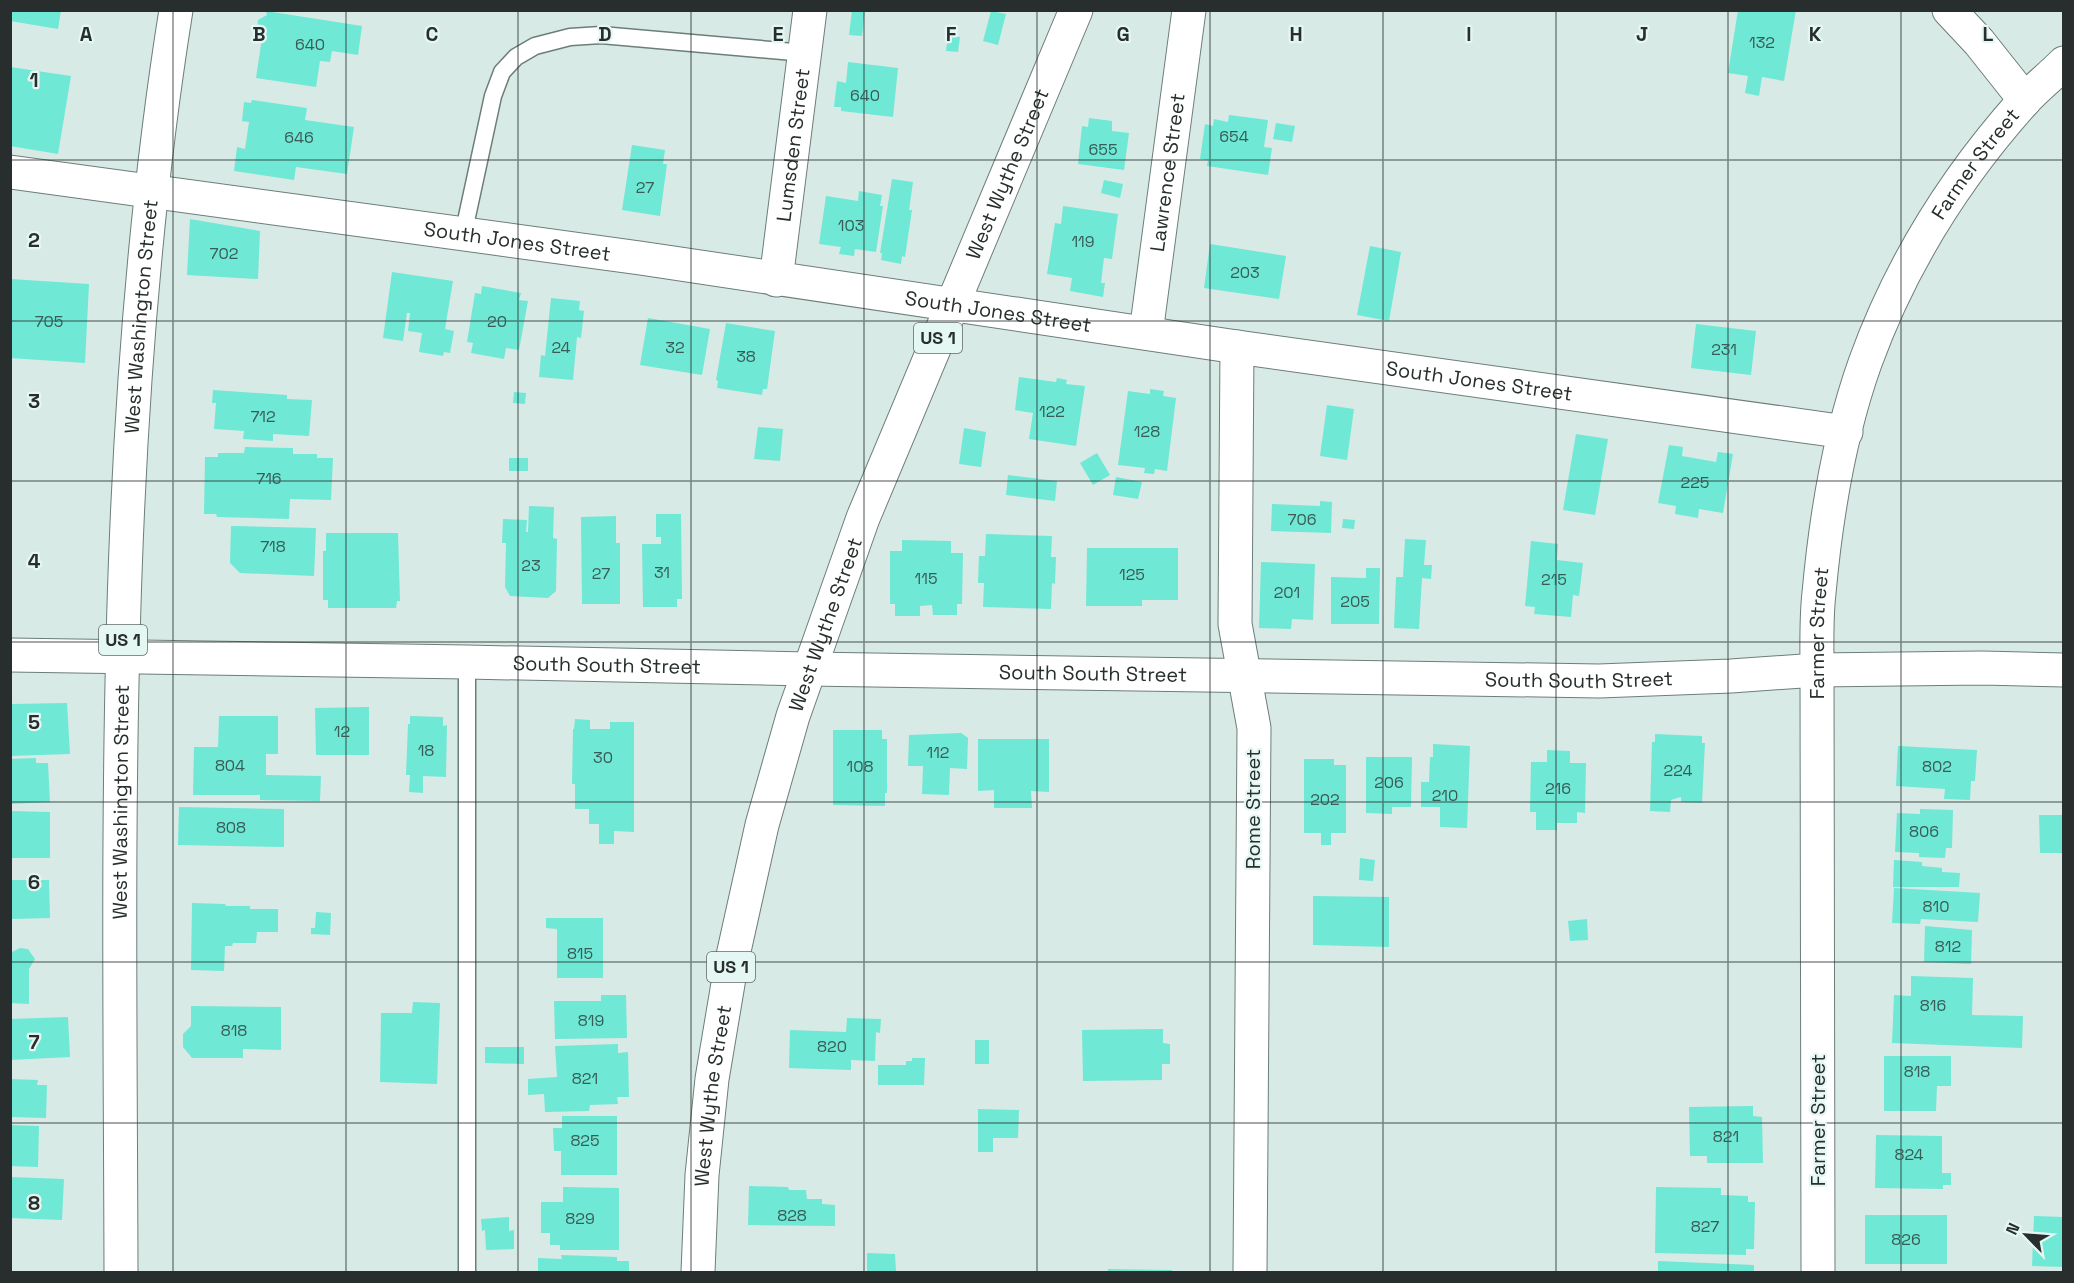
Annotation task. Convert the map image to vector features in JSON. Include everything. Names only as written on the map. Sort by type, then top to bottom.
[{"type":"street","name":"West Washington Street","points":[[121,1272],[120,751],[129,455],[146,236],[176,10]]},
{"type":"street","name":"Lumsden Street","points":[[776,280],[810,10]]},
{"type":"street","name":"West Wythe Street","points":[[698,1272],[702,1175],[712,1079],[732,960],[762,825],[793,716],[863,518],[1076,10]]},
{"type":"street","name":"Lawrence Street","points":[[1146,333],[1189,10]]},
{"type":"street","points":[[1949,10],[1979,42],[2025,100]]},
{"type":"street","name":"Farmer Street","points":[[1818,1272],[1817,670],[1818,596],[1828,514],[1846,432],[1865,364],[1893,295],[1930,227],[1965,173],[2025,100],[2064,63]]},
{"type":"street","name":"South Jones Street","points":[[10,172],[640,258],[1237,347],[1846,432]]},
{"type":"street","name":"Rome Street","points":[[1237,347],[1235,624],[1254,728],[1250,1272]]},
{"type":"street","name":"South South Street","points":[[10,656],[1599,681],[1817,670],[1982,668],[2064,670]]},
{"type":"lane","points":[[463,235],[493,96],[502,72],[516,57],[535,46],[570,37],[601,35],[805,53]]},
{"type":"lane","points":[[467,662],[467,1272]]},
{"type":"building","points":[[10,10],[61,10],[58,29],[10,21]]},
{"type":"building","points":[[852,10],[865,10],[862,36],[849,35]]},
{"type":"building","points":[[1738,10],[1796,10],[1784,81],[1762,77],[1759,96],[1745,93],[1748,76],[1728,73]]},
{"type":"building","points":[[266,11],[362,26],[358,55],[332,51],[330,62],[320,61],[316,87],[256,78],[262,38],[257,30],[258,20],[267,15]]},
{"type":"building","points":[[991,11],[1006,14],[998,45],[983,41]]},
{"type":"building","points":[[948,35],[960,37],[958,52],[946,51]]},
{"type":"building","points":[[848,62],[898,68],[893,117],[841,111],[841,107],[834,107],[837,81],[846,83]]},
{"type":"building","points":[[10,67],[71,76],[58,154],[10,146]]},
{"type":"building","points":[[252,100],[307,108],[305,120],[354,127],[347,174],[296,167],[294,180],[234,171],[237,147],[245,149],[249,122],[242,121],[244,102],[251,103]]},
{"type":"building","points":[[1229,115],[1268,120],[1264,147],[1272,148],[1268,175],[1207,166],[1208,160],[1200,159],[1205,124],[1213,126],[1214,119],[1228,122]]},
{"type":"building","points":[[1089,118],[1112,121],[1112,131],[1129,133],[1124,170],[1078,164],[1082,126],[1088,127]]},
{"type":"building","points":[[1276,123],[1295,126],[1292,142],[1273,139]]},
{"type":"building","points":[[632,145],[665,150],[663,164],[667,164],[660,216],[622,210]]},
{"type":"building","points":[[892,179],[913,182],[909,210],[912,210],[905,257],[902,256],[901,264],[881,260],[882,253],[880,253]]},
{"type":"building","points":[[1104,180],[1123,184],[1120,198],[1101,193]]},
{"type":"building","points":[[859,191],[882,195],[880,206],[883,206],[876,252],[855,249],[854,256],[839,254],[841,247],[819,244],[826,196],[858,201]]},
{"type":"building","points":[[1063,206],[1118,214],[1112,259],[1104,258],[1101,283],[1105,283],[1103,297],[1070,291],[1072,278],[1047,274],[1055,223],[1061,224]]},
{"type":"building","points":[[190,219],[260,231],[258,279],[187,275]]},
{"type":"building","points":[[1210,244],[1286,256],[1279,299],[1204,288]]},
{"type":"building","points":[[1370,246],[1401,252],[1389,321],[1357,315]]},
{"type":"building","points":[[392,272],[453,281],[445,329],[454,331],[450,353],[444,352],[443,356],[419,352],[422,333],[408,331],[410,313],[407,313],[403,341],[383,338]]},
{"type":"building","points":[[10,279],[89,284],[85,363],[10,358]]},
{"type":"building","points":[[482,286],[521,293],[519,300],[528,301],[519,350],[506,348],[504,359],[471,353],[473,343],[467,342],[475,293],[481,294]]},
{"type":"building","points":[[551,298],[580,301],[579,310],[584,311],[581,338],[577,337],[573,380],[539,377],[541,355],[545,356]]},
{"type":"building","points":[[648,318],[710,329],[702,375],[640,365]]},
{"type":"building","points":[[726,323],[775,331],[767,389],[763,389],[762,395],[717,388],[718,381],[716,380]]},
{"type":"building","points":[[1696,324],[1756,331],[1751,375],[1691,368]]},
{"type":"building","points":[[1019,377],[1056,382],[1057,378],[1067,380],[1066,384],[1085,386],[1076,446],[1029,439],[1033,413],[1015,410]]},
{"type":"building","points":[[1150,389],[1164,391],[1163,396],[1176,398],[1167,471],[1155,469],[1154,474],[1144,473],[1145,468],[1118,465],[1128,391],[1150,394]]},
{"type":"building","points":[[213,390],[287,395],[287,399],[312,400],[309,436],[273,434],[273,441],[243,439],[244,431],[214,429],[216,403],[212,403]]},
{"type":"building","points":[[514,392],[526,393],[525,404],[513,403]]},
{"type":"building","points":[[1327,405],[1354,409],[1347,460],[1320,456]]},
{"type":"building","points":[[758,427],[783,429],[780,461],[754,459]]},
{"type":"building","points":[[964,428],[986,432],[981,467],[959,464]]},
{"type":"building","points":[[1576,434],[1608,439],[1595,515],[1563,510]]},
{"type":"building","points":[[1669,445],[1683,447],[1682,456],[1716,462],[1718,452],[1733,454],[1723,513],[1699,509],[1698,518],[1675,514],[1676,506],[1658,503]]},
{"type":"building","points":[[245,447],[293,448],[293,454],[317,454],[317,458],[333,458],[331,500],[290,499],[289,519],[217,517],[216,514],[204,514],[205,457],[218,457],[218,453],[244,453]]},
{"type":"building","points":[[1097,453],[1110,475],[1093,485],[1080,463]]},
{"type":"building","points":[[509,458],[528,458],[528,471],[509,471]]},
{"type":"building","points":[[1008,475],[1057,481],[1055,501],[1006,495]]},
{"type":"building","points":[[1116,477],[1142,482],[1138,499],[1113,495]]},
{"type":"building","points":[[1320,501],[1332,502],[1331,533],[1271,531],[1272,504],[1320,506]]},
{"type":"building","points":[[529,506],[554,507],[553,538],[557,539],[556,591],[548,598],[510,596],[505,587],[506,543],[502,543],[503,519],[527,520],[526,532],[528,532]]},
{"type":"building","points":[[656,514],[681,514],[682,599],[677,599],[677,607],[643,607],[642,544],[661,544],[661,537],[656,537]]},
{"type":"building","points":[[616,516],[616,543],[620,543],[620,604],[582,604],[581,517]]},
{"type":"building","points":[[1343,519],[1355,520],[1354,529],[1342,528]]},
{"type":"building","points":[[231,526],[316,528],[314,576],[240,573],[230,563]]},
{"type":"building","points":[[326,533],[398,533],[400,601],[397,601],[396,608],[328,608],[328,600],[323,600],[323,551],[326,551]]},
{"type":"building","points":[[986,534],[1052,536],[1051,557],[1056,557],[1051,609],[983,607],[984,583],[978,583],[979,556],[985,556]]},
{"type":"building","points":[[1405,539],[1426,540],[1424,565],[1432,565],[1431,579],[1422,578],[1419,629],[1394,628],[1396,577],[1403,577]]},
{"type":"building","points":[[902,540],[951,541],[951,553],[963,553],[962,604],[957,604],[957,615],[933,615],[932,605],[920,606],[920,616],[895,616],[895,604],[890,604],[890,551],[902,551]]},
{"type":"building","points":[[1531,541],[1558,544],[1557,560],[1583,563],[1579,596],[1573,595],[1571,617],[1534,614],[1535,607],[1525,606]]},
{"type":"building","points":[[1087,548],[1178,548],[1178,600],[1142,600],[1142,606],[1086,606]]},
{"type":"building","points":[[1261,562],[1315,564],[1313,620],[1292,619],[1291,629],[1259,628]]},
{"type":"building","points":[[1366,568],[1380,568],[1379,624],[1331,624],[1331,577],[1366,578]]},
{"type":"building","points":[[67,703],[70,754],[10,756],[10,704]]},
{"type":"building","points":[[369,707],[369,755],[316,755],[315,708]]},
{"type":"building","points":[[219,716],[278,716],[278,754],[266,754],[266,775],[321,776],[320,801],[260,800],[260,795],[193,795],[194,747],[218,747]]},
{"type":"building","points":[[410,716],[443,717],[443,726],[447,725],[446,777],[423,776],[423,793],[409,792],[410,775],[406,775]]},
{"type":"building","points":[[575,719],[590,720],[590,729],[610,729],[610,722],[634,722],[634,832],[614,831],[614,844],[599,844],[599,824],[589,824],[589,809],[575,809],[575,784],[572,784]]},
{"type":"building","points":[[833,730],[882,730],[882,739],[887,739],[885,806],[833,805]]},
{"type":"building","points":[[961,733],[968,738],[967,769],[950,768],[949,795],[922,794],[923,766],[908,766],[909,735]]},
{"type":"building","points":[[1655,734],[1702,736],[1702,743],[1705,743],[1702,803],[1681,802],[1681,797],[1671,800],[1670,812],[1650,811],[1652,742],[1655,742]]},
{"type":"building","points":[[978,739],[1049,739],[1049,792],[1031,791],[1032,808],[994,808],[994,790],[978,791]]},
{"type":"building","points":[[1433,744],[1470,746],[1467,828],[1440,827],[1440,807],[1421,807],[1421,782],[1429,782]]},
{"type":"building","points":[[1898,746],[1977,750],[1975,781],[1971,781],[1970,800],[1944,799],[1945,789],[1896,786]]},
{"type":"building","points":[[1547,750],[1570,751],[1570,763],[1586,763],[1585,813],[1577,812],[1577,823],[1557,823],[1557,830],[1536,830],[1536,812],[1530,812],[1531,762],[1547,762]]},
{"type":"building","points":[[1366,757],[1412,757],[1411,807],[1392,807],[1392,814],[1366,813]]},
{"type":"building","points":[[36,758],[36,763],[48,763],[50,802],[10,804],[10,759]]},
{"type":"building","points":[[1304,759],[1334,759],[1334,765],[1346,765],[1346,833],[1331,833],[1331,845],[1321,845],[1321,833],[1304,833]]},
{"type":"building","points":[[179,807],[284,809],[284,847],[178,845]]},
{"type":"building","points":[[1920,809],[1953,810],[1952,848],[1946,848],[1945,858],[1919,857],[1919,853],[1895,852],[1897,813],[1920,814]]},
{"type":"building","points":[[10,811],[50,812],[50,858],[10,858]]},
{"type":"building","points":[[2039,815],[2064,815],[2064,853],[2040,853]]},
{"type":"building","points":[[1360,858],[1375,860],[1373,881],[1359,880]]},
{"type":"building","points":[[1894,860],[1922,862],[1922,866],[1942,868],[1942,872],[1960,873],[1959,887],[1893,887]]},
{"type":"building","points":[[10,880],[49,880],[50,918],[10,919]]},
{"type":"building","points":[[1894,888],[1980,893],[1978,922],[1921,919],[1920,924],[1892,923]]},
{"type":"building","points":[[1313,896],[1389,897],[1389,947],[1313,945]]},
{"type":"building","points":[[192,903],[250,906],[250,909],[278,909],[278,932],[257,932],[256,943],[233,943],[232,946],[225,946],[224,971],[191,970]]},
{"type":"building","points":[[316,912],[331,913],[330,935],[311,934],[311,928],[315,928]]},
{"type":"building","points":[[546,918],[603,918],[603,978],[557,978],[557,929],[546,928]]},
{"type":"building","points":[[1587,919],[1588,940],[1570,941],[1568,921]]},
{"type":"building","points":[[1925,926],[1972,930],[1971,964],[1924,962]]},
{"type":"building","points":[[20,948],[28,949],[35,959],[29,969],[29,1004],[10,1003],[10,953]]},
{"type":"building","points":[[1911,976],[1973,978],[1972,1015],[2023,1016],[2022,1048],[1892,1043],[1894,995],[1911,996]]},
{"type":"building","points":[[601,995],[626,995],[627,1038],[555,1039],[554,1001],[601,1001]]},
{"type":"building","points":[[413,1002],[440,1003],[437,1084],[380,1082],[381,1013],[412,1013]]},
{"type":"building","points":[[191,1006],[281,1007],[281,1050],[243,1049],[243,1058],[192,1058],[183,1047],[183,1034],[191,1026]]},
{"type":"building","points":[[68,1017],[70,1057],[10,1060],[10,1019]]},
{"type":"building","points":[[847,1018],[881,1019],[880,1033],[876,1032],[875,1061],[851,1060],[851,1070],[789,1068],[790,1030],[846,1032]]},
{"type":"building","points":[[1163,1029],[1163,1043],[1170,1044],[1170,1064],[1162,1064],[1162,1080],[1083,1081],[1082,1030]]},
{"type":"building","points":[[975,1040],[989,1040],[989,1064],[975,1064]]},
{"type":"building","points":[[618,1044],[618,1053],[628,1052],[629,1097],[617,1097],[618,1104],[590,1105],[589,1111],[545,1112],[544,1094],[528,1095],[528,1079],[557,1077],[555,1046]]},
{"type":"building","points":[[485,1047],[524,1047],[524,1064],[485,1063]]},
{"type":"building","points":[[1884,1056],[1951,1056],[1951,1086],[1937,1086],[1936,1111],[1884,1111]]},
{"type":"building","points":[[912,1058],[925,1058],[924,1085],[878,1085],[878,1065],[906,1065],[906,1061],[912,1061]]},
{"type":"building","points":[[10,1079],[38,1080],[37,1085],[47,1085],[46,1118],[10,1117]]},
{"type":"building","points":[[1753,1106],[1753,1116],[1762,1117],[1763,1163],[1707,1163],[1707,1156],[1690,1156],[1689,1107]]},
{"type":"building","points":[[978,1109],[1019,1110],[1018,1138],[993,1138],[993,1152],[978,1152]]},
{"type":"building","points":[[562,1116],[617,1116],[617,1175],[561,1175],[561,1151],[554,1151],[553,1128],[562,1128]]},
{"type":"building","points":[[10,1125],[39,1126],[38,1167],[10,1166]]},
{"type":"building","points":[[1876,1135],[1942,1136],[1942,1173],[1951,1173],[1951,1185],[1943,1185],[1943,1189],[1875,1188]]},
{"type":"building","points":[[10,1177],[64,1179],[62,1220],[10,1218]]},
{"type":"building","points":[[749,1186],[806,1190],[807,1199],[822,1199],[822,1204],[835,1205],[835,1226],[748,1225]]},
{"type":"building","points":[[563,1187],[619,1188],[619,1250],[560,1250],[560,1245],[550,1245],[550,1233],[541,1233],[541,1202],[563,1202]]},
{"type":"building","points":[[1656,1187],[1721,1188],[1721,1195],[1748,1196],[1748,1202],[1755,1202],[1754,1249],[1746,1249],[1746,1255],[1655,1253]]},
{"type":"building","points":[[1865,1215],[1947,1215],[1947,1264],[1865,1264]]},
{"type":"building","points":[[2034,1216],[2064,1217],[2064,1267],[2032,1266]]},
{"type":"building","points":[[509,1217],[509,1231],[514,1230],[514,1249],[486,1250],[485,1230],[482,1231],[481,1219]]},
{"type":"building","points":[[867,1253],[895,1254],[896,1272],[867,1272]]},
{"type":"building","points":[[561,1255],[617,1257],[617,1261],[629,1261],[629,1272],[538,1272],[538,1258],[562,1259]]},
{"type":"building","points":[[1658,1261],[1754,1265],[1754,1272],[1658,1272]]},
{"type":"building","points":[[1108,1269],[1172,1270],[1172,1272],[1108,1272]]}]
